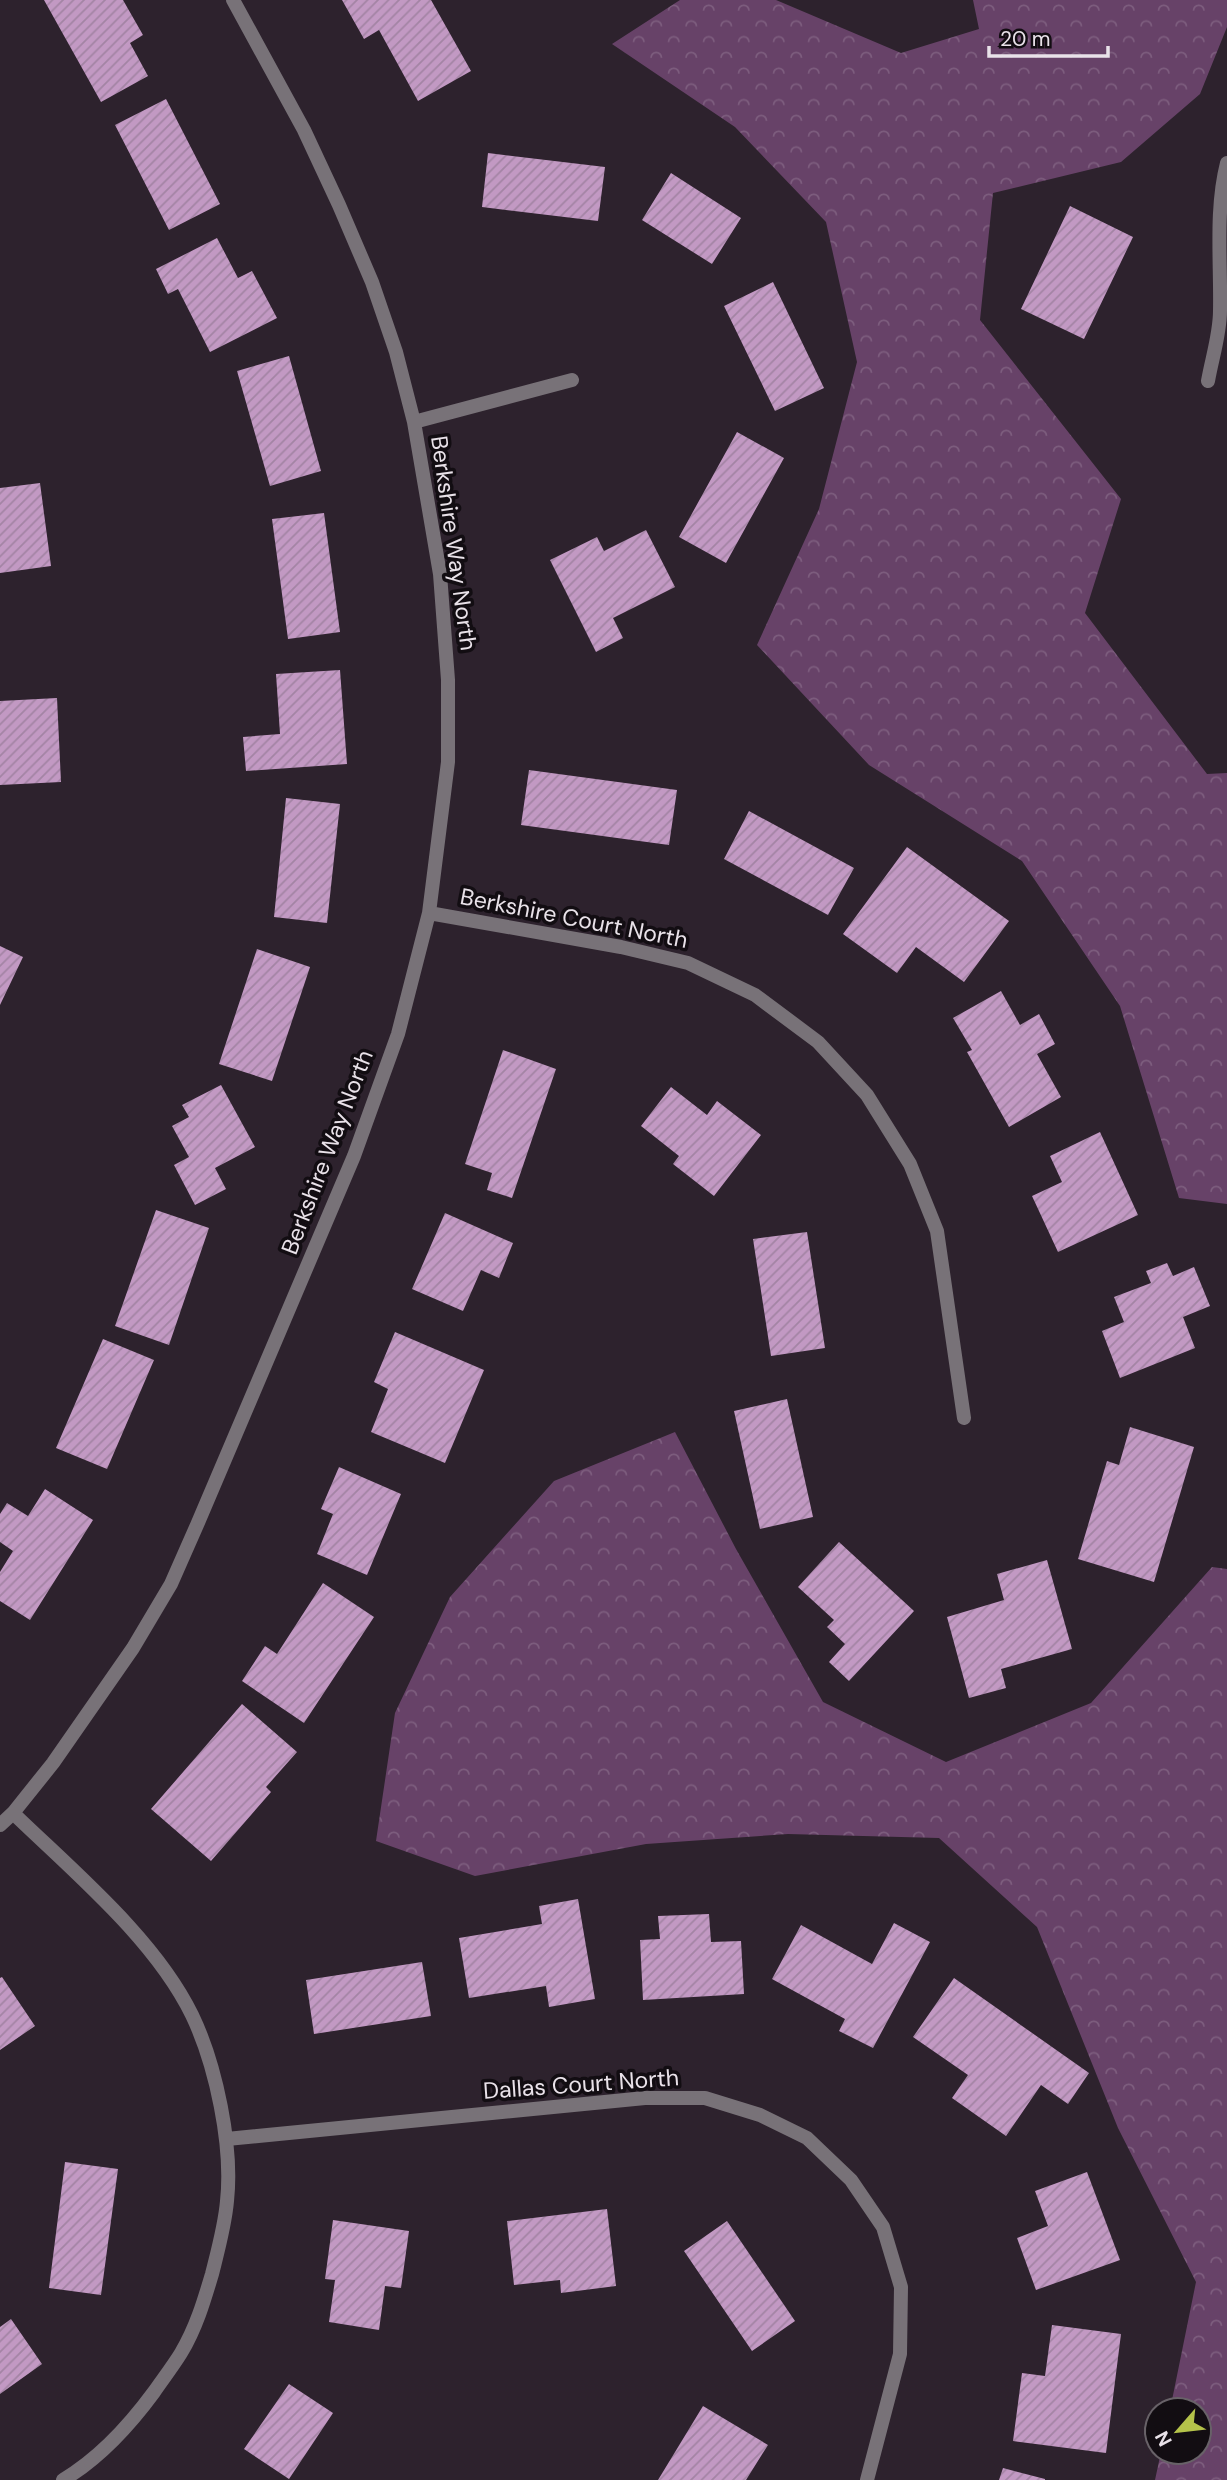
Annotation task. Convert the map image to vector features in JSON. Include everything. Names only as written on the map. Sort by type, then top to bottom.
[{"type":"street","name":"Berkshire Way North","points":[[0,1825],[13,1814],[96,1704],[171,1584],[354,1156],[398,1034],[429,913],[448,762],[448,680],[440,575],[414,422],[396,352],[372,282],[304,130],[233,0]]},
{"type":"street","points":[[1208,381],[1220,314],[1219,251],[1227,163]]},
{"type":"street","name":"Berkshire Way North","points":[[414,422],[572,380]]},
{"type":"street","name":"Berkshire Court North","points":[[429,913],[621,947],[688,963],[755,995],[818,1042],[867,1095],[910,1164],[937,1231],[964,1418]]},
{"type":"street","points":[[13,1814],[110,1906],[156,1958],[192,2015],[215,2079],[227,2139],[228,2201],[218,2250],[203,2306],[181,2352],[145,2404],[112,2443],[63,2480]]},
{"type":"street","name":"Dallas Court North","points":[[227,2139],[632,2099],[669,2098],[705,2098],[760,2115],[807,2138],[852,2180],[883,2227],[901,2287],[900,2354],[867,2480]]},
{"type":"green space","points":[[680,0],[776,0],[901,53],[979,29],[973,0],[1227,0],[1227,27],[1200,94],[1121,162],[993,193],[980,320],[1121,499],[1085,613],[1207,774],[1227,773],[1227,1204],[1179,1198],[1120,1006],[1022,861],[869,765],[757,645],[819,509],[857,362],[826,222],[735,127],[612,44]]},
{"type":"green space","points":[[675,1432],[736,1549],[823,1702],[946,1762],[1091,1703],[1212,1567],[1227,1569],[1227,2480],[1155,2480],[1158,2466],[1213,2466],[1213,2396],[1173,2396],[1196,2282],[1118,2128],[1037,1927],[939,1838],[788,1834],[646,1844],[475,1876],[376,1841],[395,1713],[450,1597],[554,1481]]},
{"type":"building","points":[[44,0],[123,0],[143,35],[130,43],[148,76],[101,102]]},
{"type":"building","points":[[342,0],[431,0],[471,71],[418,101],[379,30],[364,39]]},
{"type":"building","points":[[166,99],[220,204],[169,230],[115,125]]},
{"type":"building","points":[[488,153],[605,167],[598,221],[482,207]]},
{"type":"building","points":[[671,173],[741,218],[712,264],[642,220]]},
{"type":"building","points":[[1070,206],[1133,237],[1084,339],[1021,309]]},
{"type":"building","points":[[217,238],[238,278],[252,271],[277,318],[210,352],[178,289],[168,294],[156,269]]},
{"type":"building","points":[[773,282],[824,388],[775,411],[724,306]]},
{"type":"building","points":[[289,356],[321,471],[270,486],[237,371]]},
{"type":"building","points":[[737,432],[784,458],[726,563],[679,537]]},
{"type":"building","points":[[40,483],[51,566],[0,573],[0,488]]},
{"type":"building","points":[[324,513],[340,632],[288,639],[272,519]]},
{"type":"building","points":[[646,530],[675,587],[613,618],[623,638],[596,652],[550,560],[597,537],[604,551]]},
{"type":"building","points":[[340,670],[347,764],[246,771],[243,737],[280,734],[276,674]]},
{"type":"building","points":[[57,698],[61,782],[0,785],[0,701]]},
{"type":"building","points":[[529,770],[677,790],[669,845],[521,825]]},
{"type":"building","points":[[286,798],[340,804],[327,923],[274,917]]},
{"type":"building","points":[[749,811],[854,868],[828,915],[724,859]]},
{"type":"building","points":[[907,847],[1009,921],[964,982],[916,947],[897,973],[843,934]]},
{"type":"building","points":[[0,946],[23,957],[0,1005]]},
{"type":"building","points":[[257,949],[310,967],[272,1081],[219,1064]]},
{"type":"building","points":[[1001,991],[1020,1025],[1039,1014],[1055,1044],[1037,1054],[1061,1097],[1009,1127],[967,1052],[972,1050],[953,1018]]},
{"type":"building","points":[[503,1050],[556,1069],[512,1198],[487,1190],[492,1173],[465,1164]]},
{"type":"building","points":[[221,1085],[255,1147],[215,1168],[226,1189],[195,1205],[174,1165],[189,1157],[172,1126],[189,1117],[182,1105]]},
{"type":"building","points":[[671,1087],[707,1115],[717,1101],[761,1135],[714,1196],[673,1164],[679,1156],[641,1126]]},
{"type":"building","points":[[1100,1132],[1138,1215],[1058,1252],[1032,1196],[1062,1182],[1050,1156]]},
{"type":"building","points":[[156,1210],[209,1228],[169,1345],[115,1326]]},
{"type":"building","points":[[445,1213],[513,1243],[499,1278],[481,1270],[463,1311],[412,1289]]},
{"type":"building","points":[[807,1232],[825,1348],[771,1356],[753,1239]]},
{"type":"building","points":[[1167,1263],[1173,1276],[1194,1267],[1210,1306],[1183,1317],[1195,1348],[1120,1378],[1102,1331],[1124,1322],[1114,1297],[1151,1283],[1146,1271]]},
{"type":"building","points":[[395,1332],[484,1370],[445,1463],[371,1432],[388,1389],[374,1382]]},
{"type":"building","points":[[103,1339],[154,1360],[107,1469],[56,1448]]},
{"type":"building","points":[[787,1399],[813,1517],[760,1529],[734,1411]]},
{"type":"building","points":[[1130,1427],[1194,1447],[1154,1582],[1078,1559],[1107,1461],[1119,1465]]},
{"type":"building","points":[[339,1467],[401,1494],[367,1575],[317,1554],[333,1514],[321,1509]]},
{"type":"building","points":[[45,1489],[93,1520],[30,1620],[0,1601],[0,1572],[13,1551],[0,1542],[0,1514],[7,1503],[28,1516]]},
{"type":"building","points":[[839,1542],[914,1611],[849,1681],[829,1662],[845,1644],[827,1627],[834,1620],[798,1587]]},
{"type":"building","points":[[1047,1560],[1072,1649],[1001,1669],[1006,1688],[969,1698],[947,1617],[1004,1600],[997,1574]]},
{"type":"building","points":[[323,1583],[374,1617],[304,1723],[242,1681],[265,1646],[277,1654]]},
{"type":"building","points":[[242,1704],[297,1752],[266,1787],[271,1792],[211,1861],[151,1809]]},
{"type":"building","points":[[578,1899],[595,1999],[549,2007],[546,1986],[469,1998],[459,1938],[542,1924],[539,1906]]},
{"type":"building","points":[[709,1914],[711,1942],[741,1941],[744,1994],[643,2000],[640,1940],[660,1939],[658,1916]]},
{"type":"building","points":[[894,1923],[930,1942],[873,2048],[839,2031],[845,2019],[772,1979],[801,1925],[872,1964]]},
{"type":"building","points":[[422,1962],[431,2016],[314,2034],[306,1980]]},
{"type":"building","points":[[2,1977],[35,2026],[0,2050],[0,1978]]},
{"type":"building","points":[[954,1978],[1089,2073],[1068,2104],[1041,2085],[1006,2136],[952,2098],[968,2075],[913,2037]]},
{"type":"building","points":[[65,2162],[118,2169],[101,2295],[49,2288]]},
{"type":"building","points":[[1087,2172],[1120,2260],[1036,2290],[1017,2238],[1048,2226],[1035,2191]]},
{"type":"building","points":[[607,2209],[616,2286],[561,2293],[560,2280],[514,2285],[507,2221]]},
{"type":"building","points":[[333,2220],[409,2231],[401,2288],[385,2286],[379,2330],[329,2322],[335,2280],[325,2279]]},
{"type":"building","points":[[727,2221],[795,2321],[752,2351],[684,2251]]},
{"type":"building","points":[[11,2319],[42,2364],[0,2394],[0,2327]]},
{"type":"building","points":[[1052,2325],[1121,2334],[1106,2453],[1013,2441],[1022,2373],[1045,2376]]},
{"type":"building","points":[[289,2384],[333,2413],[289,2479],[244,2449]]},
{"type":"building","points":[[703,2406],[768,2445],[746,2480],[658,2480]]},
{"type":"building","points":[[1003,2468],[1045,2479],[1045,2480],[999,2480]]}]
